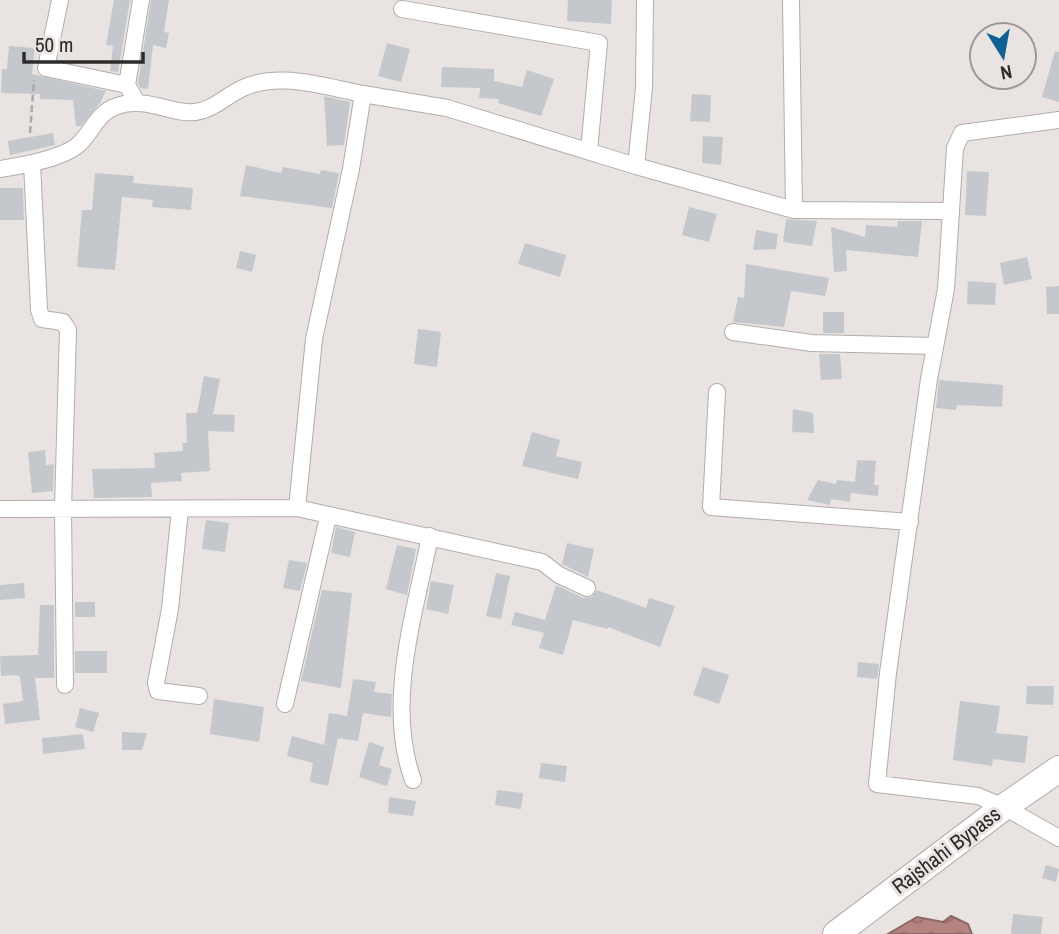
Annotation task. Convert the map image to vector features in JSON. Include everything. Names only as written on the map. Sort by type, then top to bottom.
[{"type":"highway","name":"Rajshahi Bypass","points":[[836,934],[1004,807],[1059,769]]},
{"type":"street","points":[[60,0],[46,68],[127,85]]},
{"type":"street","points":[[137,103],[127,85],[141,0]]},
{"type":"street","points":[[636,166],[644,88],[645,0]]},
{"type":"street","points":[[791,0],[794,210]]},
{"type":"street","points":[[402,9],[599,43],[589,151]]},
{"type":"street","points":[[0,169],[32,163],[79,145],[102,113],[118,106],[137,103],[194,113],[244,88],[270,81],[293,81],[447,108],[636,166],[794,210],[936,214],[951,211]]},
{"type":"street","points":[[297,508],[314,339],[351,169],[363,94]]},
{"type":"street","points":[[1059,120],[962,133],[955,148],[946,289],[935,346],[883,709],[877,784],[978,796],[1004,807],[1059,838]]},
{"type":"street","points":[[32,163],[39,310],[42,319],[62,322],[68,330],[63,508],[65,685]]},
{"type":"street","points":[[733,332],[812,343],[935,346]]},
{"type":"street","points":[[717,392],[711,507],[910,522]]},
{"type":"street","points":[[0,509],[180,509],[218,506],[297,508],[328,517],[363,521],[542,562],[559,575],[587,588]]},
{"type":"street","points":[[180,509],[170,609],[156,682],[158,691],[199,696]]},
{"type":"street","points":[[285,704],[328,517]]},
{"type":"street","points":[[413,780],[403,753],[402,677],[430,536]]},
{"type":"path","points":[[30,133],[34,73],[38,68],[46,68]]},
{"type":"water","points":[[951,916],[968,924],[972,934],[888,934],[917,917],[943,922]]},
{"type":"building","points":[[114,0],[130,0],[118,72],[110,71],[113,46],[106,45]]},
{"type":"building","points":[[151,0],[169,0],[164,32],[169,33],[166,48],[153,45],[148,89],[140,88],[138,83]]},
{"type":"building","points":[[568,0],[612,0],[611,24],[567,21]]},
{"type":"building","points":[[387,43],[410,49],[401,82],[378,76]]},
{"type":"building","points":[[9,46],[35,48],[32,74],[106,91],[81,126],[76,126],[73,100],[40,99],[40,94],[1,93],[2,69],[7,69]]},
{"type":"building","points":[[1055,51],[1059,52],[1059,102],[1042,97]]},
{"type":"building","points":[[442,67],[494,69],[494,81],[522,87],[527,70],[554,79],[541,116],[498,103],[499,99],[479,98],[480,88],[441,87]]},
{"type":"building","points":[[692,94],[711,95],[710,122],[690,121]]},
{"type":"building","points":[[324,96],[350,102],[344,145],[327,146]]},
{"type":"building","points":[[53,133],[55,145],[10,155],[8,141]]},
{"type":"building","points":[[703,136],[723,137],[721,165],[702,163]]},
{"type":"building","points":[[246,165],[281,173],[283,167],[320,174],[321,170],[339,173],[332,208],[240,196]]},
{"type":"building","points":[[967,171],[989,172],[986,216],[965,215]]},
{"type":"building","points":[[95,173],[134,176],[133,183],[193,188],[191,210],[152,207],[153,200],[122,197],[115,270],[77,267],[82,210],[92,210]]},
{"type":"building","points":[[0,188],[23,188],[24,220],[0,220]]},
{"type":"building","points":[[689,207],[717,214],[709,242],[682,235]]},
{"type":"building","points":[[786,219],[817,221],[812,246],[783,242]]},
{"type":"building","points":[[898,221],[922,221],[918,257],[846,250],[847,271],[834,272],[831,227],[865,237],[866,225],[897,227]]},
{"type":"building","points":[[756,230],[778,234],[776,249],[753,250]]},
{"type":"building","points":[[525,243],[566,255],[560,277],[518,264]]},
{"type":"building","points":[[240,251],[256,255],[252,272],[236,268]]},
{"type":"building","points":[[1027,257],[1032,279],[1004,285],[1000,263]]},
{"type":"building","points":[[746,264],[829,278],[825,296],[791,291],[784,327],[733,322],[738,297],[744,298]]},
{"type":"building","points":[[968,281],[996,283],[995,305],[967,304]]},
{"type":"building","points":[[1059,286],[1059,314],[1047,314],[1046,287]]},
{"type":"building","points":[[823,312],[844,312],[844,333],[823,333]]},
{"type":"building","points":[[418,329],[441,332],[437,367],[414,364]]},
{"type":"building","points":[[819,354],[840,354],[842,379],[821,380]]},
{"type":"building","points":[[204,376],[220,379],[213,414],[235,415],[234,432],[208,431],[210,471],[181,473],[182,481],[151,483],[152,497],[94,498],[92,469],[155,468],[154,453],[183,451],[182,443],[187,443],[186,413],[197,413]]},
{"type":"building","points":[[939,380],[1003,385],[1002,407],[957,405],[956,410],[936,408]]},
{"type":"building","points":[[793,409],[813,413],[814,433],[792,432]]},
{"type":"building","points":[[532,432],[560,440],[556,456],[582,462],[578,479],[522,466]]},
{"type":"building","points":[[45,450],[46,465],[54,464],[53,491],[32,493],[28,452]]},
{"type":"building","points":[[857,460],[876,461],[874,485],[879,485],[878,496],[851,493],[850,502],[831,499],[830,505],[807,500],[818,480],[836,484],[837,480],[855,482]]},
{"type":"building","points":[[206,520],[229,523],[225,552],[202,549]]},
{"type":"building","points":[[336,527],[355,532],[350,557],[331,553]]},
{"type":"building","points":[[567,543],[594,549],[588,577],[562,564]]},
{"type":"building","points":[[397,545],[416,549],[407,595],[386,589]]},
{"type":"building","points":[[289,560],[307,563],[300,591],[283,588]]},
{"type":"building","points":[[496,573],[510,576],[501,619],[486,616]]},
{"type":"building","points":[[431,581],[454,585],[448,614],[426,609]]},
{"type":"building","points":[[24,583],[25,598],[0,600],[0,585]]},
{"type":"building","points":[[556,585],[583,598],[592,597],[597,590],[646,608],[649,598],[675,606],[660,647],[608,627],[573,620],[563,655],[539,648],[544,633],[511,625],[515,612],[545,620]]},
{"type":"building","points":[[322,590],[352,593],[341,688],[301,681]]},
{"type":"building","points":[[75,602],[95,602],[95,617],[75,617]]},
{"type":"building","points":[[40,605],[54,605],[54,678],[35,678],[40,720],[5,724],[3,704],[23,701],[20,677],[1,676],[0,656],[38,655]]},
{"type":"building","points":[[75,651],[107,651],[107,673],[75,673]]},
{"type":"building","points":[[858,662],[879,664],[877,679],[857,677]]},
{"type":"building","points":[[703,667],[729,675],[719,704],[693,695]]},
{"type":"building","points":[[353,679],[376,682],[374,692],[392,694],[391,717],[363,713],[358,741],[338,738],[328,786],[310,782],[313,763],[287,756],[292,736],[324,745],[329,713],[347,716]]},
{"type":"building","points":[[1027,686],[1054,686],[1053,705],[1026,704]]},
{"type":"building","points":[[214,699],[264,707],[259,742],[210,734]]},
{"type":"building","points":[[960,701],[1000,706],[996,733],[1028,736],[1025,763],[993,759],[992,766],[953,760]]},
{"type":"building","points":[[80,708],[99,713],[93,732],[75,727]]},
{"type":"building","points":[[122,732],[147,733],[142,750],[122,750]]},
{"type":"building","points":[[83,734],[85,749],[43,754],[42,738]]},
{"type":"building","points":[[369,742],[384,747],[379,765],[392,769],[387,786],[359,777]]},
{"type":"building","points":[[541,763],[567,766],[565,782],[539,778]]},
{"type":"building","points":[[497,790],[523,793],[521,809],[495,805]]},
{"type":"building","points":[[389,797],[416,801],[413,816],[388,813]]},
{"type":"building","points":[[1046,865],[1059,869],[1056,882],[1042,878]]},
{"type":"building","points":[[1013,914],[1043,917],[1041,934],[1011,934]]}]
